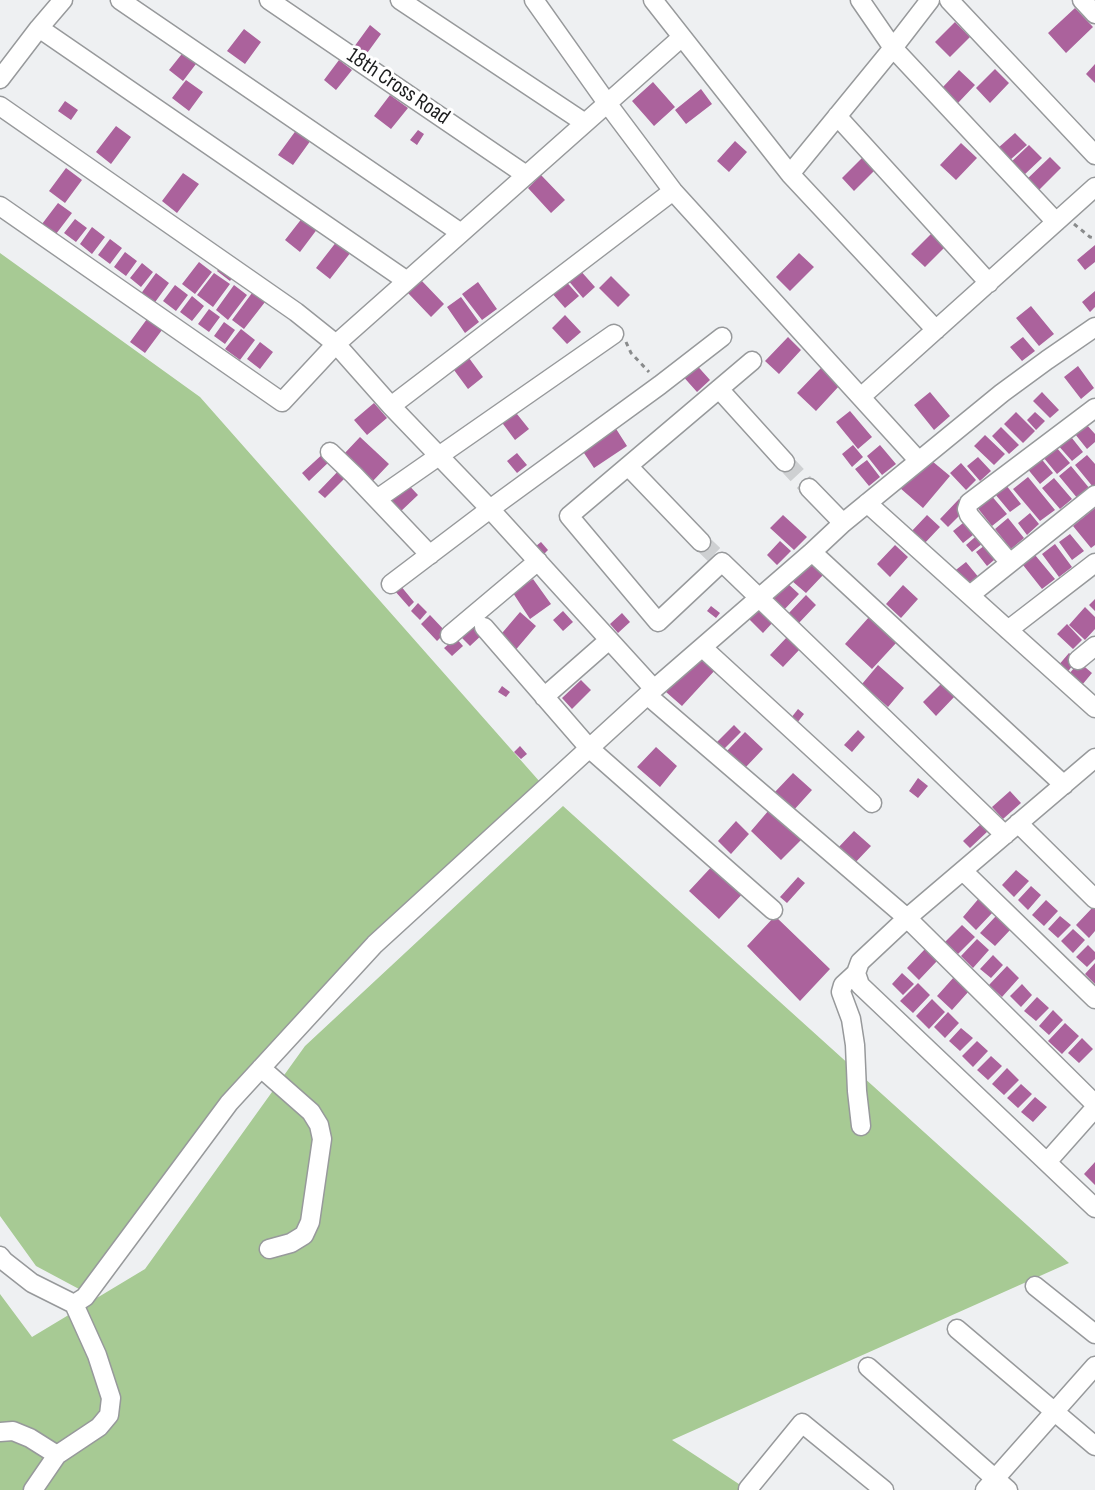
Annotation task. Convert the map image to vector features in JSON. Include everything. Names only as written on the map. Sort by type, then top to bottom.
[{"type":"street","points":[[0,79],[63,0]]},
{"type":"street","points":[[120,0],[460,234]]},
{"type":"street","name":"18th Cross Road","points":[[269,0],[526,175]]},
{"type":"street","points":[[400,0],[585,123]]},
{"type":"street","points":[[534,0],[673,191],[918,460]]},
{"type":"street","points":[[654,0],[790,174],[936,330]]},
{"type":"street","points":[[860,0],[893,48],[1060,219]]},
{"type":"street","points":[[790,174],[930,0]]},
{"type":"street","points":[[949,0],[1095,155]]},
{"type":"street","points":[[39,28],[407,280]]},
{"type":"street","points":[[0,206],[282,402],[336,344],[682,37]]},
{"type":"street","points":[[0,107],[287,305],[336,344],[391,406],[538,561],[609,640],[650,692],[906,918],[1095,1106],[1047,1162]]},
{"type":"street","points":[[837,116],[989,282]]},
{"type":"street","points":[[862,396],[1095,187]]},
{"type":"street","points":[[391,406],[673,191]]},
{"type":"street","points":[[74,1304],[85,1296],[230,1103],[375,944],[650,692],[703,648],[843,523],[1002,393],[1095,327]]},
{"type":"street","points":[[377,499],[614,334]]},
{"type":"street","points":[[391,584],[722,337]]},
{"type":"street","points":[[752,361],[569,516],[658,622],[722,562],[1011,829],[1095,899]]},
{"type":"street","points":[[719,389],[785,462]]},
{"type":"street","points":[[1010,563],[969,515],[967,509],[969,503],[1095,408]]},
{"type":"street","points":[[330,452],[430,555]]},
{"type":"street","points":[[628,466],[701,542]]},
{"type":"street","points":[[809,488],[843,523]]},
{"type":"street","points":[[969,596],[1095,495]]},
{"type":"street","points":[[867,503],[1095,707]]},
{"type":"street","points":[[812,552],[1064,784]]},
{"type":"street","points":[[450,635],[538,561]]},
{"type":"street","points":[[1008,630],[1095,563]]},
{"type":"street","points":[[484,627],[589,748],[773,910]]},
{"type":"street","points":[[544,697],[609,640]]},
{"type":"street","points":[[1078,660],[1095,646]]},
{"type":"street","points":[[703,648],[872,803]]},
{"type":"street","points":[[861,1126],[855,1045],[850,1018],[841,992],[843,985],[856,973],[860,962],[906,918],[1095,759]]},
{"type":"street","points":[[963,871],[1095,999]]},
{"type":"street","points":[[856,973],[860,985],[1095,1208]]},
{"type":"street","points":[[261,1068],[311,1112],[319,1125],[322,1139],[310,1222],[303,1235],[291,1243],[269,1248]]},
{"type":"street","points":[[0,1256],[32,1283],[74,1304],[97,1355],[111,1398],[109,1415],[99,1427],[57,1455],[33,1490]]},
{"type":"street","points":[[1035,1286],[1095,1334]]},
{"type":"street","points":[[957,1329],[1095,1446]]},
{"type":"street","points":[[868,1366],[996,1486],[1095,1366]]},
{"type":"street","points":[[747,1490],[802,1423],[864,1484],[884,1490]]},
{"type":"street","points":[[0,1432],[13,1431],[30,1438],[57,1455]]},
{"type":"path","points":[[1060,219],[1095,238]]},
{"type":"path","points":[[614,334],[624,339],[631,352],[660,385]]},
{"type":"green space","points":[[0,253],[200,397],[540,782],[240,1078],[79,1289],[36,1266],[0,1216]]},
{"type":"green space","points":[[563,806],[1069,1263],[672,1440],[748,1490],[0,1490],[0,1294],[32,1337],[145,1269],[305,1046]]},
{"type":"building","points":[[1075,8],[1093,27],[1066,53],[1048,33]]},
{"type":"building","points":[[955,22],[970,37],[950,57],[935,42]]},
{"type":"building","points":[[370,25],[381,34],[365,56],[354,47]]},
{"type":"building","points":[[244,29],[261,42],[245,64],[227,51]]},
{"type":"building","points":[[185,50],[199,60],[183,81],[169,70]]},
{"type":"building","points":[[339,60],[352,70],[336,90],[324,80]]},
{"type":"building","points":[[1095,64],[1095,83],[1086,74]]},
{"type":"building","points":[[995,69],[1009,83],[990,103],[976,88]]},
{"type":"building","points":[[959,70],[975,85],[958,103],[942,88]]},
{"type":"building","points":[[186,80],[203,92],[189,111],[172,98]]},
{"type":"building","points":[[653,82],[675,107],[654,126],[632,101]]},
{"type":"building","points":[[701,89],[712,104],[686,124],[675,110]]},
{"type":"building","points":[[390,95],[408,108],[391,129],[374,116]]},
{"type":"building","points":[[65,101],[78,110],[71,120],[58,111]]},
{"type":"building","points":[[116,126],[131,137],[111,164],[96,152]]},
{"type":"building","points":[[297,129],[311,140],[293,165],[278,155]]},
{"type":"building","points":[[418,130],[424,134],[417,145],[410,140]]},
{"type":"building","points":[[1015,133],[1027,145],[1010,160],[998,148]]},
{"type":"building","points":[[735,141],[747,152],[729,172],[717,161]]},
{"type":"building","points":[[961,143],[977,158],[956,180],[940,165]]},
{"type":"building","points":[[1029,145],[1042,158],[1023,176],[1010,163]]},
{"type":"building","points":[[863,157],[875,170],[854,191],[842,178]]},
{"type":"building","points":[[1050,157],[1061,168],[1037,192],[1025,181]]},
{"type":"building","points":[[66,168],[82,180],[65,203],[49,191]]},
{"type":"building","points":[[183,173],[199,184],[177,213],[162,201]]},
{"type":"building","points":[[541,175],[565,200],[551,213],[528,188]]},
{"type":"building","points":[[58,203],[72,213],[56,234],[42,224]]},
{"type":"building","points":[[303,217],[318,228],[300,252],[285,240]]},
{"type":"building","points":[[75,219],[87,228],[76,242],[64,233]]},
{"type":"building","points":[[92,227],[105,237],[92,254],[80,244]]},
{"type":"building","points":[[934,231],[948,244],[925,267],[911,254]]},
{"type":"building","points":[[110,239],[122,248],[110,264],[98,255]]},
{"type":"building","points":[[337,241],[351,252],[330,279],[316,268]]},
{"type":"building","points":[[1095,245],[1095,262],[1085,270],[1077,260]]},
{"type":"building","points":[[125,252],[137,261],[126,276],[114,267]]},
{"type":"building","points":[[799,253],[814,267],[790,291],[776,277]]},
{"type":"building","points":[[199,262],[212,272],[195,294],[182,284]]},
{"type":"building","points":[[142,263],[153,272],[141,287],[130,278]]},
{"type":"building","points":[[221,266],[234,275],[230,281],[217,271]]},
{"type":"building","points":[[579,269],[595,287],[583,298],[567,279]]},
{"type":"building","points":[[156,273],[169,283],[153,305],[140,295]]},
{"type":"building","points":[[214,273],[230,284],[213,307],[197,295]]},
{"type":"building","points":[[611,276],[630,295],[618,307],[599,288]]},
{"type":"building","points":[[563,278],[579,296],[565,308],[550,291]]},
{"type":"building","points":[[421,280],[444,304],[431,317],[408,293]]},
{"type":"building","points":[[478,282],[497,309],[482,320],[462,294]]},
{"type":"building","points":[[175,285],[188,295],[176,311],[163,301]]},
{"type":"building","points":[[234,285],[247,295],[228,320],[216,310]]},
{"type":"building","points":[[1095,291],[1095,307],[1090,312],[1082,302]]},
{"type":"building","points":[[252,293],[265,302],[244,329],[232,320]]},
{"type":"building","points":[[192,296],[204,306],[192,321],[180,312]]},
{"type":"building","points":[[461,297],[479,322],[465,333],[447,307]]},
{"type":"building","points":[[1031,306],[1054,334],[1039,346],[1016,318]]},
{"type":"building","points":[[209,309],[220,317],[209,332],[198,324]]},
{"type":"building","points":[[565,315],[581,332],[567,344],[552,328]]},
{"type":"building","points":[[147,319],[162,330],[145,353],[130,342]]},
{"type":"building","points":[[224,322],[235,330],[225,344],[214,336]]},
{"type":"building","points":[[241,329],[255,340],[240,360],[225,349]]},
{"type":"building","points":[[788,337],[801,350],[779,374],[765,361]]},
{"type":"building","points":[[1023,337],[1035,351],[1022,361],[1010,347]]},
{"type":"building","points":[[260,342],[273,352],[260,369],[247,359]]},
{"type":"building","points":[[469,358],[483,377],[468,389],[454,370]]},
{"type":"building","points":[[693,361],[710,380],[697,392],[680,373]]},
{"type":"building","points":[[1078,366],[1094,388],[1081,399],[1064,377]]},
{"type":"building","points":[[821,368],[840,385],[816,411],[797,393]]},
{"type":"building","points":[[930,392],[950,416],[934,430],[914,405]]},
{"type":"building","points":[[1042,392],[1059,410],[1050,418],[1033,401]]},
{"type":"building","points":[[374,403],[387,418],[367,435],[354,420]]},
{"type":"building","points":[[513,409],[529,429],[515,440],[500,420]]},
{"type":"building","points":[[850,411],[872,437],[858,449],[836,422]]},
{"type":"building","points":[[1016,412],[1035,431],[1023,443],[1004,424]]},
{"type":"building","points":[[1035,412],[1045,421],[1036,430],[1027,420]]},
{"type":"building","points":[[613,424],[627,446],[594,468],[580,447]]},
{"type":"building","points":[[1086,424],[1095,434],[1095,442],[1087,449],[1075,434]]},
{"type":"building","points":[[1001,427],[1019,445],[1009,454],[992,436]]},
{"type":"building","points":[[1068,433],[1083,452],[1072,461],[1056,443]]},
{"type":"building","points":[[985,435],[1005,454],[994,465],[974,446]]},
{"type":"building","points":[[360,437],[389,464],[372,482],[343,455]]},
{"type":"building","points":[[853,445],[863,457],[852,467],[842,454]]},
{"type":"building","points":[[880,445],[896,464],[882,475],[867,456]]},
{"type":"building","points":[[1056,447],[1070,463],[1057,474],[1043,457]]},
{"type":"building","points":[[325,452],[332,459],[309,481],[302,473]]},
{"type":"building","points":[[517,453],[527,465],[517,473],[507,461]]},
{"type":"building","points":[[1087,455],[1095,464],[1095,485],[1093,487],[1075,465]]},
{"type":"building","points":[[926,456],[950,476],[923,508],[900,488]]},
{"type":"building","points":[[1039,456],[1053,473],[1040,484],[1026,467]]},
{"type":"building","points":[[978,457],[991,471],[980,481],[967,466]]},
{"type":"building","points":[[867,460],[880,477],[869,486],[855,469]]},
{"type":"building","points":[[961,463],[976,480],[966,490],[950,473]]},
{"type":"building","points":[[343,466],[350,473],[325,498],[318,492]]},
{"type":"building","points":[[1071,466],[1090,489],[1078,499],[1059,476]]},
{"type":"building","points":[[1028,477],[1055,510],[1040,521],[1013,489]]},
{"type":"building","points":[[1054,478],[1072,499],[1060,509],[1042,488]]},
{"type":"building","points":[[404,480],[418,495],[399,513],[385,498]]},
{"type":"building","points":[[1006,485],[1021,504],[1010,512],[995,494]]},
{"type":"building","points":[[990,494],[1007,514],[992,526],[976,506]]},
{"type":"building","points":[[959,499],[968,507],[948,527],[940,519]]},
{"type":"building","points":[[1095,508],[1095,545],[1091,548],[1073,526]]},
{"type":"building","points":[[1030,513],[1039,524],[1027,535],[1018,523]]},
{"type":"building","points":[[783,515],[807,537],[794,550],[770,528]]},
{"type":"building","points":[[927,515],[940,527],[923,545],[910,533]]},
{"type":"building","points":[[1008,518],[1024,538],[1011,549],[995,529]]},
{"type":"building","points":[[968,519],[978,531],[963,543],[953,531]]},
{"type":"building","points":[[982,531],[988,539],[972,552],[966,545]]},
{"type":"building","points":[[1070,534],[1084,551],[1072,560],[1059,542]]},
{"type":"building","points":[[780,541],[791,551],[777,565],[767,555]]},
{"type":"building","points":[[541,542],[548,550],[543,555],[536,546]]},
{"type":"building","points":[[989,542],[1000,555],[987,566],[976,552]]},
{"type":"building","points":[[1055,544],[1072,567],[1059,577],[1042,554]]},
{"type":"building","points":[[895,545],[908,557],[890,577],[877,564]]},
{"type":"building","points":[[1035,555],[1055,579],[1042,589],[1023,565]]},
{"type":"building","points":[[810,562],[824,574],[806,593],[792,581]]},
{"type":"building","points":[[966,562],[980,579],[966,591],[952,573]]},
{"type":"building","points":[[533,579],[551,604],[530,619],[513,593]]},
{"type":"building","points":[[786,582],[799,594],[782,612],[769,600]]},
{"type":"building","points":[[400,585],[414,602],[409,607],[394,590]]},
{"type":"building","points":[[903,585],[918,599],[901,618],[886,604]]},
{"type":"building","points":[[806,595],[816,605],[797,625],[787,615]]},
{"type":"building","points":[[1095,599],[1095,611],[1089,605]]},
{"type":"building","points":[[418,603],[427,612],[420,620],[411,611]]},
{"type":"building","points":[[711,606],[720,613],[716,618],[707,611]]},
{"type":"building","points":[[758,607],[774,621],[763,633],[748,618]]},
{"type":"building","points":[[1085,607],[1095,617],[1095,629],[1085,640],[1069,625]]},
{"type":"building","points":[[563,611],[573,622],[563,631],[553,620]]},
{"type":"building","points":[[520,612],[536,626],[513,653],[497,639]]},
{"type":"building","points":[[622,613],[630,622],[618,633],[610,624]]},
{"type":"building","points":[[430,615],[446,632],[437,641],[421,624]]},
{"type":"building","points":[[869,617],[897,642],[872,669],[845,644]]},
{"type":"building","points":[[478,624],[484,633],[470,646],[462,638]]},
{"type":"building","points":[[1067,624],[1082,640],[1073,649],[1057,634]]},
{"type":"building","points":[[787,637],[800,649],[783,667],[770,655]]},
{"type":"building","points":[[456,638],[463,646],[452,656],[444,648]]},
{"type":"building","points":[[702,653],[717,668],[682,706],[666,692]]},
{"type":"building","points":[[1069,653],[1077,660],[1066,674],[1057,667]]},
{"type":"building","points":[[1079,662],[1092,673],[1082,685],[1069,674]]},
{"type":"building","points":[[878,665],[904,688],[888,707],[862,684]]},
{"type":"building","points":[[581,680],[591,690],[572,709],[562,698]]},
{"type":"building","points":[[943,682],[956,695],[936,716],[923,702]]},
{"type":"building","points":[[502,686],[510,692],[506,697],[498,692]]},
{"type":"building","points":[[798,709],[804,714],[797,723],[791,718]]},
{"type":"building","points":[[734,725],[741,732],[724,749],[717,742]]},
{"type":"building","points":[[858,730],[865,737],[852,752],[844,745]]},
{"type":"building","points":[[745,732],[763,749],[745,768],[727,751]]},
{"type":"building","points":[[520,746],[527,754],[521,759],[514,752]]},
{"type":"building","points":[[656,747],[677,766],[660,787],[637,767]]},
{"type":"building","points":[[793,773],[812,790],[793,811],[774,793]]},
{"type":"building","points":[[918,778],[928,786],[918,798],[909,791]]},
{"type":"building","points":[[1010,791],[1021,803],[1003,819],[992,807]]},
{"type":"building","points":[[769,810],[801,840],[781,860],[751,831]]},
{"type":"building","points":[[736,821],[749,834],[731,854],[718,841]]},
{"type":"building","points":[[982,823],[988,831],[970,848],[963,841]]},
{"type":"building","points":[[854,831],[871,846],[852,866],[836,850]]},
{"type":"building","points":[[716,862],[746,890],[719,919],[689,891]]},
{"type":"building","points":[[1016,870],[1029,881],[1014,897],[1002,885]]},
{"type":"building","points":[[798,877],[805,883],[787,903],[780,897]]},
{"type":"building","points":[[1031,886],[1041,895],[1028,910],[1018,900]]},
{"type":"building","points":[[980,897],[994,911],[976,930],[963,917]]},
{"type":"building","points":[[1046,900],[1058,911],[1044,926],[1032,915]]},
{"type":"building","points":[[1094,906],[1095,931],[1089,938],[1076,925]]},
{"type":"building","points":[[775,916],[830,969],[800,1001],[747,946]]},
{"type":"building","points":[[996,916],[1011,929],[995,946],[980,933]]},
{"type":"building","points":[[1060,916],[1071,925],[1058,938],[1048,929]]},
{"type":"building","points":[[962,925],[975,937],[958,954],[945,942]]},
{"type":"building","points":[[1073,929],[1085,940],[1073,953],[1061,941]]},
{"type":"building","points":[[977,939],[989,950],[973,968],[961,956]]},
{"type":"building","points":[[1088,945],[1095,952],[1095,959],[1087,967],[1076,957]]},
{"type":"building","points":[[925,949],[937,961],[919,980],[907,968]]},
{"type":"building","points":[[993,955],[1003,965],[991,978],[980,969]]},
{"type":"building","points":[[1095,963],[1095,984],[1085,974]]},
{"type":"building","points":[[1007,966],[1019,978],[1002,997],[989,985]]},
{"type":"building","points":[[902,973],[914,984],[903,995],[892,984]]},
{"type":"building","points":[[954,977],[969,991],[952,1010],[937,996]]},
{"type":"building","points":[[918,983],[930,995],[913,1013],[900,1001]]},
{"type":"building","points":[[1022,984],[1032,995],[1021,1007],[1010,996]]},
{"type":"building","points":[[1037,997],[1049,1008],[1036,1021],[1024,1011]]},
{"type":"building","points":[[932,999],[945,1012],[929,1029],[916,1016]]},
{"type":"building","points":[[1053,1010],[1063,1020],[1049,1035],[1039,1026]]},
{"type":"building","points":[[948,1012],[959,1023],[945,1038],[934,1027]]},
{"type":"building","points":[[1065,1023],[1079,1036],[1062,1054],[1048,1041]]},
{"type":"building","points":[[961,1028],[973,1038],[960,1051],[949,1041]]},
{"type":"building","points":[[1082,1038],[1093,1049],[1079,1063],[1068,1053]]},
{"type":"building","points":[[977,1041],[988,1051],[973,1067],[962,1056]]},
{"type":"building","points":[[991,1056],[1002,1066],[988,1080],[977,1070]]},
{"type":"building","points":[[1007,1068],[1019,1080],[1004,1095],[992,1084]]},
{"type":"building","points":[[1021,1084],[1032,1094],[1018,1108],[1007,1098]]},
{"type":"building","points":[[1035,1097],[1047,1107],[1033,1122],[1021,1112]]},
{"type":"building","points":[[1095,1162],[1095,1185],[1084,1174]]},
{"type":"tunnel","points":[[785,462],[809,488]]},
{"type":"tunnel","points":[[701,542],[722,562]]}]
